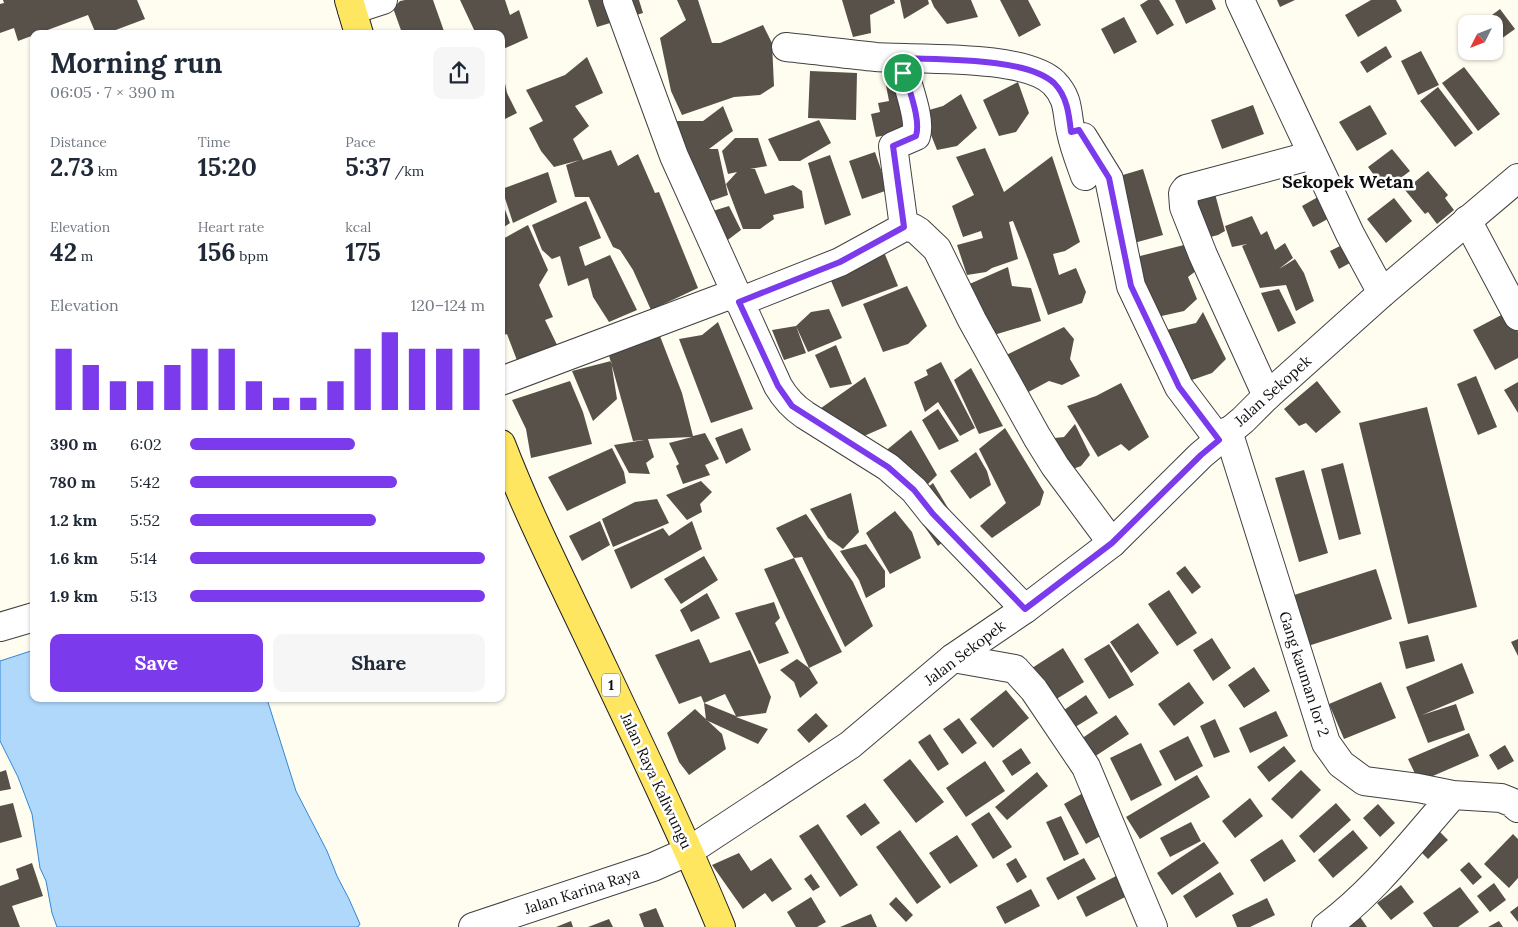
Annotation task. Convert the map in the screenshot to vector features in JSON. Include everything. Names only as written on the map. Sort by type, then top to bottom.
[{"type":"main road","name":"Jalan Raya Kaliwungu","points":[[506,472],[689,851],[721,927]]},
{"type":"street","points":[[353,15],[383,0]]},
{"type":"street","points":[[617,0],[674,156],[778,386],[792,406],[888,467],[914,490],[933,514],[1025,609]]},
{"type":"street","points":[[1240,0],[1350,234],[1382,293]]},
{"type":"street","points":[[786,47],[901,58],[1001,62],[1033,72],[1053,82],[1062,93],[1069,109],[1085,176]]},
{"type":"street","points":[[901,58],[903,73],[918,121],[916,136],[893,146],[904,227]]},
{"type":"street","name":"Gang kauman lor 2","points":[[1075,131],[1109,178],[1131,286],[1179,387],[1219,440],[1326,743],[1341,764],[1364,780],[1453,795],[1501,798],[1511,802],[1518,808]]},
{"type":"street","points":[[1267,396],[1203,256],[1184,207],[1183,193],[1186,189],[1313,155]]},
{"type":"street","name":"Jalan Sekopek","points":[[689,851],[850,745],[953,658],[1025,609],[1112,543],[1267,396],[1382,293],[1518,178]]},
{"type":"street","points":[[1467,220],[1518,316]]},
{"type":"street","points":[[505,381],[840,262],[904,227],[913,228],[937,249],[972,320],[1037,436],[1055,466],[1112,543]]},
{"type":"street","points":[[0,627],[30,617]]},
{"type":"street","points":[[953,658],[1015,669],[1034,690],[1086,767],[1154,927]]},
{"type":"street","points":[[1326,927],[1367,892],[1453,795]]},
{"type":"street","name":"Jalan Karina Raya","points":[[474,927],[653,867],[689,851]]},
{"type":"water","points":[[30,651],[30,702],[268,702],[296,791],[349,899],[360,924],[358,927],[57,927],[52,913],[46,881],[40,868],[32,814],[18,777],[0,741],[0,661]]},
{"type":"building","points":[[3,0],[137,0],[145,19],[116,30],[94,30],[88,15],[48,30],[30,30],[30,37],[18,41],[14,28],[0,33],[0,4],[4,3]]},
{"type":"building","points":[[433,0],[444,30],[401,30],[393,8],[400,1]]},
{"type":"building","points":[[460,0],[505,0],[510,15],[519,10],[528,38],[505,48],[505,30],[474,30]]},
{"type":"building","points":[[588,0],[639,0],[643,13],[597,27]]},
{"type":"building","points":[[677,0],[698,0],[712,43],[720,43],[763,25],[772,43],[774,86],[760,95],[734,97],[682,115],[671,91],[660,38],[686,20]]},
{"type":"building","points":[[842,0],[894,0],[895,3],[870,15],[871,33],[853,37]]},
{"type":"building","points":[[900,0],[928,0],[929,4],[904,19]]},
{"type":"building","points":[[931,0],[971,0],[978,17],[947,24]]},
{"type":"building","points":[[1000,0],[1028,0],[1041,25],[1019,37]]},
{"type":"building","points":[[1148,0],[1159,0],[1174,25],[1157,35],[1140,5]]},
{"type":"building","points":[[1175,0],[1212,0],[1216,9],[1186,24]]},
{"type":"building","points":[[1277,0],[1295,0],[1280,7]]},
{"type":"building","points":[[1371,0],[1396,0],[1402,11],[1358,37],[1345,15]]},
{"type":"building","points":[[1500,9],[1515,29],[1503,38],[1503,15],[1492,15]]},
{"type":"building","points":[[1124,17],[1137,42],[1114,54],[1101,29]]},
{"type":"building","points":[[1386,46],[1392,57],[1367,73],[1360,62]]},
{"type":"building","points":[[1421,51],[1439,85],[1418,95],[1401,61]]},
{"type":"building","points":[[587,57],[603,93],[575,106],[589,126],[573,139],[583,160],[611,150],[618,166],[638,154],[655,193],[659,192],[698,288],[651,310],[633,270],[620,250],[613,247],[589,197],[575,197],[566,165],[580,160],[554,167],[541,151],[529,128],[543,121],[526,90],[565,75]]},
{"type":"building","points":[[1464,67],[1500,114],[1478,131],[1442,83]]},
{"type":"building","points":[[810,71],[857,73],[856,120],[808,118]]},
{"type":"building","points":[[902,72],[913,130],[876,137],[871,114],[880,112],[878,103],[889,101],[884,75]]},
{"type":"building","points":[[1018,82],[1029,113],[1016,132],[999,136],[983,100]]},
{"type":"building","points":[[505,83],[507,93],[517,113],[505,119]]},
{"type":"building","points":[[1438,87],[1473,133],[1455,147],[1420,101]]},
{"type":"building","points":[[961,94],[977,128],[957,146],[937,150],[922,112],[943,106]]},
{"type":"building","points":[[1253,105],[1264,134],[1222,149],[1211,120]]},
{"type":"building","points":[[1370,105],[1387,134],[1357,151],[1339,122]]},
{"type":"building","points":[[723,106],[733,131],[709,149],[718,149],[728,195],[699,205],[674,121],[703,121]]},
{"type":"building","points":[[819,120],[831,143],[800,161],[779,161],[768,139]]},
{"type":"building","points":[[735,138],[758,138],[767,166],[750,169],[755,169],[765,194],[793,185],[802,191],[804,208],[773,215],[774,219],[760,229],[743,229],[726,184],[737,172],[728,174],[722,151]]},
{"type":"building","points":[[985,148],[1004,192],[1052,156],[1080,242],[1065,251],[1053,254],[1059,275],[1076,268],[1086,292],[1082,303],[1048,315],[1013,221],[1009,222],[1018,259],[986,272],[967,275],[957,245],[983,238],[981,231],[963,237],[952,206],[974,195],[956,157]]},
{"type":"building","points":[[1392,149],[1410,171],[1385,190],[1368,167]]},
{"type":"building","points":[[875,152],[888,190],[862,199],[849,161]]},
{"type":"building","points":[[830,155],[851,215],[825,225],[808,163]]},
{"type":"building","points":[[1143,169],[1163,235],[1134,243],[1116,177]]},
{"type":"building","points":[[1428,171],[1448,195],[1445,198],[1454,210],[1437,224],[1428,212],[1425,214],[1405,190]]},
{"type":"building","points":[[548,172],[557,202],[513,223],[505,198],[505,188]]},
{"type":"building","points":[[1214,190],[1225,231],[1199,240],[1187,199]]},
{"type":"building","points":[[1325,193],[1337,214],[1313,227],[1302,206]]},
{"type":"building","points":[[1394,198],[1412,221],[1386,243],[1367,219]]},
{"type":"building","points":[[586,201],[601,238],[579,247],[585,266],[610,255],[637,310],[609,322],[593,297],[588,278],[568,286],[560,256],[552,259],[542,250],[532,225]]},
{"type":"building","points":[[729,206],[741,230],[725,242],[693,217]]},
{"type":"building","points":[[505,210],[510,223],[505,226]]},
{"type":"building","points":[[1252,216],[1261,235],[1267,231],[1275,250],[1285,243],[1293,258],[1279,269],[1295,259],[1304,273],[1314,301],[1296,311],[1286,285],[1260,288],[1242,246],[1247,244],[1232,247],[1225,226]]},
{"type":"building","points":[[528,225],[548,270],[539,285],[553,317],[545,320],[560,351],[518,363],[507,334],[505,335],[505,238]]},
{"type":"building","points":[[1350,241],[1359,258],[1339,269],[1330,251]]},
{"type":"building","points":[[1188,244],[1201,267],[1188,277],[1197,299],[1184,311],[1157,317],[1132,258]]},
{"type":"building","points":[[884,252],[898,286],[842,307],[829,276]]},
{"type":"building","points":[[1008,267],[1012,286],[1031,288],[1041,321],[987,337],[965,286]]},
{"type":"building","points":[[907,286],[927,326],[908,344],[883,352],[863,304]]},
{"type":"building","points":[[1279,289],[1296,323],[1278,332],[1261,293]]},
{"type":"building","points":[[829,309],[842,338],[808,352],[796,326],[811,312]]},
{"type":"building","points":[[1203,312],[1226,359],[1212,373],[1189,381],[1162,331],[1196,323]]},
{"type":"building","points":[[1507,312],[1518,332],[1518,358],[1495,370],[1473,330]]},
{"type":"building","points":[[718,322],[753,409],[711,423],[679,339],[702,335]]},
{"type":"building","points":[[796,326],[806,353],[784,360],[772,330]]},
{"type":"building","points":[[1064,327],[1074,339],[1070,359],[1080,376],[1062,385],[1049,381],[1019,397],[996,360]]},
{"type":"building","points":[[658,331],[682,393],[693,436],[705,433],[719,459],[705,465],[710,475],[683,484],[676,466],[679,464],[669,443],[692,437],[648,439],[654,457],[646,463],[650,474],[629,473],[614,445],[644,440],[633,441],[608,352]]},
{"type":"building","points":[[836,345],[852,384],[830,388],[815,355]]},
{"type":"building","points":[[611,361],[617,399],[593,421],[572,371]]},
{"type":"building","points":[[941,362],[975,428],[960,436],[938,402],[925,412],[914,382],[928,375],[926,370]]},
{"type":"building","points":[[971,368],[1003,426],[979,434],[954,380]]},
{"type":"building","points":[[1476,376],[1497,427],[1478,435],[1457,384]]},
{"type":"building","points":[[865,377],[887,426],[841,446],[814,413]]},
{"type":"building","points":[[570,381],[583,412],[592,444],[531,458],[526,429],[512,400]]},
{"type":"building","points":[[1317,381],[1341,412],[1316,433],[1306,423],[1299,426],[1284,409]]},
{"type":"building","points":[[1518,382],[1518,413],[1504,390]]},
{"type":"building","points":[[1121,383],[1149,437],[1129,451],[1121,444],[1098,457],[1067,406],[1096,396]]},
{"type":"building","points":[[1427,407],[1477,607],[1408,624],[1359,423]]},
{"type":"building","points":[[938,409],[959,441],[939,450],[922,420]]},
{"type":"building","points":[[1075,424],[1090,455],[1081,466],[1067,471],[1045,439],[1064,437]]},
{"type":"building","points":[[742,428],[751,450],[726,464],[715,438]]},
{"type":"building","points":[[1005,428],[1044,492],[1040,505],[992,538],[980,526],[1006,503],[979,449]]},
{"type":"building","points":[[911,430],[937,475],[910,502],[933,483],[960,528],[938,546],[908,503],[872,462]]},
{"type":"building","points":[[612,448],[624,472],[626,483],[567,511],[548,477]]},
{"type":"building","points":[[976,452],[987,471],[991,485],[970,499],[950,471]]},
{"type":"building","points":[[1343,463],[1361,534],[1339,540],[1321,469]]},
{"type":"building","points":[[1304,470],[1328,553],[1299,562],[1275,478]]},
{"type":"building","points":[[701,481],[712,492],[700,504],[702,512],[687,520],[666,495]]},
{"type":"building","points":[[851,493],[859,532],[843,549],[828,538],[810,509]]},
{"type":"building","points":[[657,499],[669,523],[613,547],[602,519],[635,502]]},
{"type":"building","points":[[895,511],[912,532],[921,558],[890,574],[866,533]]},
{"type":"building","points":[[806,514],[853,582],[873,626],[845,647],[802,557],[794,558],[776,528]]},
{"type":"building","points":[[600,521],[610,545],[582,561],[569,536]]},
{"type":"building","points":[[692,521],[702,549],[631,589],[614,550],[663,528],[669,536]]},
{"type":"building","points":[[866,544],[885,571],[885,587],[866,598],[859,580],[840,551]]},
{"type":"building","points":[[704,556],[718,580],[681,604],[664,579]]},
{"type":"building","points":[[794,558],[842,652],[809,668],[764,569]]},
{"type":"building","points":[[1185,566],[1201,587],[1192,594],[1176,573]]},
{"type":"building","points":[[1376,569],[1392,619],[1308,646],[1291,596]]},
{"type":"building","points":[[1169,590],[1197,633],[1177,646],[1148,604]]},
{"type":"building","points":[[707,593],[720,618],[691,632],[680,610]]},
{"type":"building","points":[[774,602],[780,618],[775,623],[789,653],[759,664],[735,613]]},
{"type":"building","points":[[1138,623],[1159,653],[1131,673],[1110,642]]},
{"type":"building","points":[[1428,635],[1435,661],[1406,669],[1399,642]]},
{"type":"building","points":[[1212,638],[1231,668],[1213,681],[1193,650]]},
{"type":"building","points":[[699,639],[710,663],[750,650],[771,697],[766,713],[736,717],[768,729],[758,744],[706,720],[704,703],[701,696],[679,704],[655,655]],"holes":[[[725,694],[736,716],[704,703]]]},
{"type":"building","points":[[1518,639],[1518,656],[1511,642]]},
{"type":"building","points":[[1109,644],[1134,685],[1109,699],[1084,659]]},
{"type":"building","points":[[1063,648],[1084,682],[1050,703],[1029,670]]},
{"type":"building","points":[[797,659],[809,668],[818,683],[800,698],[794,682],[780,670]]},
{"type":"building","points":[[1462,663],[1474,693],[1422,715],[1456,704],[1465,730],[1428,743],[1406,687]]},
{"type":"building","points":[[1254,667],[1270,691],[1244,708],[1228,685]]},
{"type":"building","points":[[1189,682],[1204,703],[1174,726],[1158,704]]},
{"type":"building","points":[[1381,682],[1396,718],[1344,739],[1329,704]]},
{"type":"building","points":[[1006,690],[1029,718],[993,748],[970,719]]},
{"type":"building","points":[[1086,695],[1098,713],[1072,729],[1061,712]]},
{"type":"building","points":[[695,709],[722,734],[726,749],[689,775],[679,762],[667,733]]},
{"type":"building","points":[[1276,711],[1288,736],[1250,753],[1239,728]]},
{"type":"building","points":[[816,713],[828,726],[809,743],[797,730]]},
{"type":"building","points":[[1116,715],[1129,734],[1094,757],[1081,739]]},
{"type":"building","points":[[959,718],[977,743],[962,754],[943,729]]},
{"type":"building","points":[[1215,719],[1230,752],[1214,758],[1200,726]]},
{"type":"building","points":[[1469,733],[1479,756],[1419,782],[1408,759]]},
{"type":"building","points":[[930,734],[949,764],[938,771],[918,742]]},
{"type":"building","points":[[1188,736],[1203,766],[1175,781],[1159,751]]},
{"type":"building","points":[[1141,743],[1162,785],[1131,801],[1110,758]]},
{"type":"building","points":[[1505,745],[1514,761],[1498,770],[1489,755]]},
{"type":"building","points":[[1284,746],[1296,761],[1269,782],[1257,767]]},
{"type":"building","points":[[1021,748],[1031,763],[1012,776],[1002,761]]},
{"type":"building","points":[[910,759],[944,802],[916,823],[883,780]]},
{"type":"building","points":[[985,761],[1005,791],[966,817],[946,788]]},
{"type":"building","points":[[6,770],[11,789],[0,791],[0,772]]},
{"type":"building","points":[[1301,770],[1321,790],[1292,819],[1271,799]]},
{"type":"building","points":[[1037,772],[1048,786],[1007,820],[995,807]]},
{"type":"building","points":[[1197,775],[1210,797],[1140,839],[1126,817]]},
{"type":"building","points":[[1083,793],[1106,833],[1086,844],[1064,804]]},
{"type":"building","points":[[1250,798],[1263,816],[1235,838],[1222,821]]},
{"type":"building","points":[[13,803],[22,837],[0,843],[0,806]]},
{"type":"building","points":[[865,803],[880,823],[861,836],[846,816]]},
{"type":"building","points":[[1336,803],[1351,820],[1314,853],[1299,836]]},
{"type":"building","points":[[1378,804],[1395,823],[1380,837],[1363,818]]},
{"type":"building","points":[[989,812],[1012,847],[993,859],[971,824]]},
{"type":"building","points":[[1061,816],[1079,854],[1064,861],[1046,822]]},
{"type":"building","points":[[1191,822],[1201,841],[1170,857],[1160,838]]},
{"type":"building","points":[[1431,823],[1448,840],[1428,859],[1411,842]]},
{"type":"building","points":[[818,824],[858,885],[840,897],[799,836]]},
{"type":"building","points":[[900,830],[941,887],[917,904],[876,847]]},
{"type":"building","points":[[1353,830],[1368,848],[1333,878],[1318,860]]},
{"type":"building","points":[[1513,834],[1518,839],[1518,878],[1509,888],[1484,864]]},
{"type":"building","points":[[957,835],[978,866],[950,884],[929,853]]},
{"type":"building","points":[[1282,839],[1296,861],[1264,882],[1250,860]]},
{"type":"building","points":[[1204,842],[1219,863],[1172,895],[1157,873]]},
{"type":"building","points":[[739,853],[751,871],[771,858],[792,889],[772,902],[765,893],[743,909],[712,865]]},
{"type":"building","points":[[1016,858],[1027,877],[1017,883],[1006,864]]},
{"type":"building","points":[[1084,858],[1096,879],[1058,900],[1046,878]]},
{"type":"building","points":[[1469,862],[1482,877],[1473,885],[1460,870]]},
{"type":"building","points":[[32,863],[43,896],[12,906],[20,927],[0,927],[0,886],[19,879],[16,869]]},
{"type":"building","points":[[1220,872],[1234,894],[1196,918],[1183,896]]},
{"type":"building","points":[[811,874],[820,887],[813,891],[804,879]]},
{"type":"building","points":[[1118,875],[1129,895],[1086,917],[1076,897]]},
{"type":"building","points":[[1494,883],[1506,900],[1490,912],[1477,896]]},
{"type":"building","points":[[1401,885],[1414,902],[1391,920],[1377,903]]},
{"type":"building","points":[[1460,887],[1479,912],[1458,927],[1433,927],[1423,913]]},
{"type":"building","points":[[1031,889],[1040,906],[1005,924],[996,907]]},
{"type":"building","points":[[811,897],[826,922],[817,927],[796,927],[787,912]]},
{"type":"building","points":[[896,897],[913,915],[906,922],[889,904]]},
{"type":"building","points":[[1267,898],[1275,915],[1250,927],[1237,927],[1232,915]]},
{"type":"building","points":[[1518,906],[1518,922],[1510,912]]},
{"type":"building","points":[[656,908],[664,927],[644,927],[639,914]]},
{"type":"building","points":[[1356,911],[1367,927],[1332,927]]},
{"type":"building","points":[[871,914],[877,927],[840,927]]},
{"type":"building","points":[[609,919],[613,927],[588,927]]},
{"type":"building","points":[[571,921],[573,927],[556,927]]},
{"type":"building","points":[[1499,921],[1503,927],[1488,927]]},
{"type":"district","name":"Sekopek Wetan","points":[[1348,182]]},
{"type":"route","points":[[901,58],[1001,62],[1033,72],[1053,82],[1062,93],[1069,109],[1071,132],[1079,130],[1109,178],[1131,286],[1179,387],[1219,440],[1201,455],[1112,543],[1025,609],[933,514],[914,490],[888,467],[792,406],[778,386],[739,302],[840,262],[904,227],[893,146],[896,143],[916,136],[918,121],[903,73],[901,58]]}]
